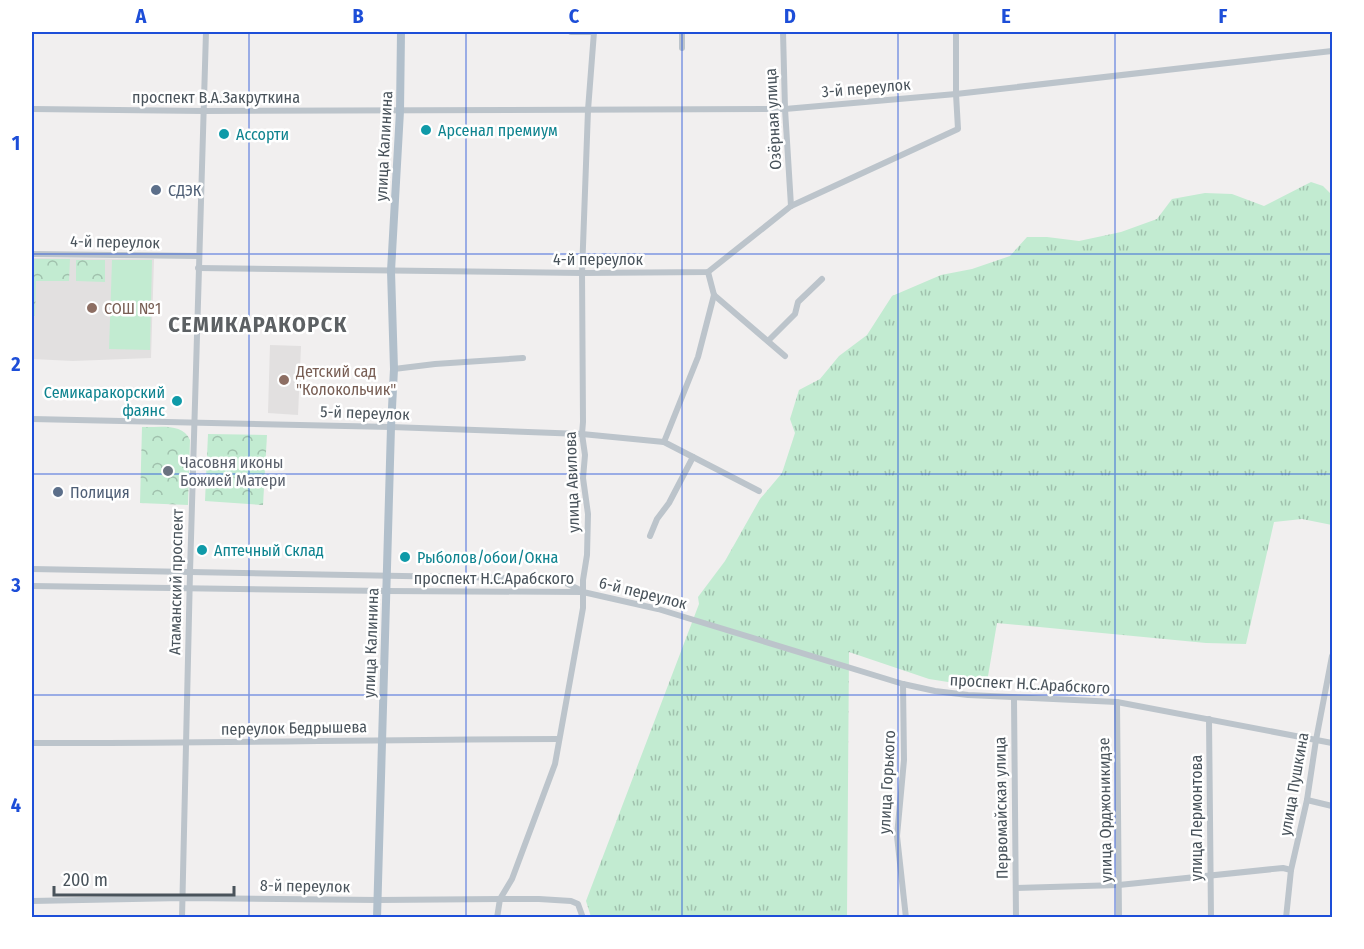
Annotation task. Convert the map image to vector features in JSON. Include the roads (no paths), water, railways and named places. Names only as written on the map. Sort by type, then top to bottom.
[{"type":"main road","name":"улица Калинина","points":[[377,918],[394,369],[391,272],[400,111],[401,32]]},
{"type":"street","name":"Атаманский проспект","points":[[182,918],[206,32],[200,32]]},
{"type":"street","name":"улица Авилова","points":[[497,918],[500,898],[512,879],[555,764],[580,626],[583,592],[588,514],[583,478],[585,455],[582,434],[582,273],[588,110],[594,32],[571,32]]},
{"type":"street","points":[[682,32],[682,48]]},
{"type":"street","name":"Озёрная улица","points":[[783,32],[791,206]]},
{"type":"street","points":[[664,442],[698,357],[714,295],[708,272],[791,206],[958,129],[956,32]]},
{"type":"street","name":"3-й переулок","points":[[400,111],[785,109],[956,94],[1332,51]]},
{"type":"street","name":"проспект В.А.Закруткина","points":[[32,109],[400,111]]},
{"type":"street","name":"4-й переулок","points":[[32,254],[199,256]]},
{"type":"street","name":"4-й переулок","points":[[198,268],[391,272],[708,272]]},
{"type":"street","points":[[768,341],[795,314],[798,302],[822,279]]},
{"type":"street","points":[[714,295],[785,356]]},
{"type":"street","points":[[394,369],[523,358]]},
{"type":"street","name":"5-й переулок","points":[[32,419],[391,427],[582,434],[664,442],[759,491]]},
{"type":"street","points":[[650,536],[657,519],[669,503],[693,457]]},
{"type":"street","name":"проспект Н.С.Арабского","points":[[32,569],[558,579],[583,592]]},
{"type":"street","name":"проспект Н.С.Арабского","points":[[32,586],[583,592]]},
{"type":"street","name":"6-й переулок","points":[[583,592],[696,620]]},
{"type":"street","name":"проспект Н.С.Арабского","points":[[696,620],[903,684],[935,691],[1014,699],[1117,702],[1332,743]]},
{"type":"street","name":"улица Пушкина","points":[[1286,918],[1291,870],[1307,800],[1332,656]]},
{"type":"street","name":"улица Горького","points":[[903,684],[904,760],[897,836],[906,918]]},
{"type":"street","name":"Первомайская улица","points":[[1014,699],[1016,918]]},
{"type":"street","name":"улица Орджоникидзе","points":[[1117,702],[1119,918]]},
{"type":"street","name":"улица Лермонтова","points":[[1209,719],[1211,918]]},
{"type":"street","name":"переулок Бедрышева","points":[[32,743],[186,744],[381,739],[558,739]]},
{"type":"street","points":[[1307,800],[1332,806]]},
{"type":"street","points":[[1016,888],[1119,885],[1283,868],[1291,870]]},
{"type":"street","name":"8-й переулок","points":[[32,901],[183,898],[539,899],[571,901],[578,904],[583,918]]},
{"type":"place","name":"Арсенал премиум","points":[[426,130]]},
{"type":"place","name":"Ассорти","points":[[224,134]]},
{"type":"place","name":"СДЭК","points":[[156,190]]},
{"type":"place","name":"СОШ №1","points":[[92,308]]},
{"type":"place","name":"Детский сад \"Колокольчик\"","points":[[284,380]]},
{"type":"place","name":"Семикаракорский фаянс","points":[[177,401]]},
{"type":"place","name":"Часовня иконы Божией Матери","points":[[168,471]]},
{"type":"place","name":"Полиция","points":[[58,492]]},
{"type":"place","name":"Аптечный Склад","points":[[202,550]]},
{"type":"place","name":"Рыболов/обои/Окна","points":[[405,557]]},
{"type":"district","name":"СЕМИКАРАКОРСК","points":[[258,324]]}]
